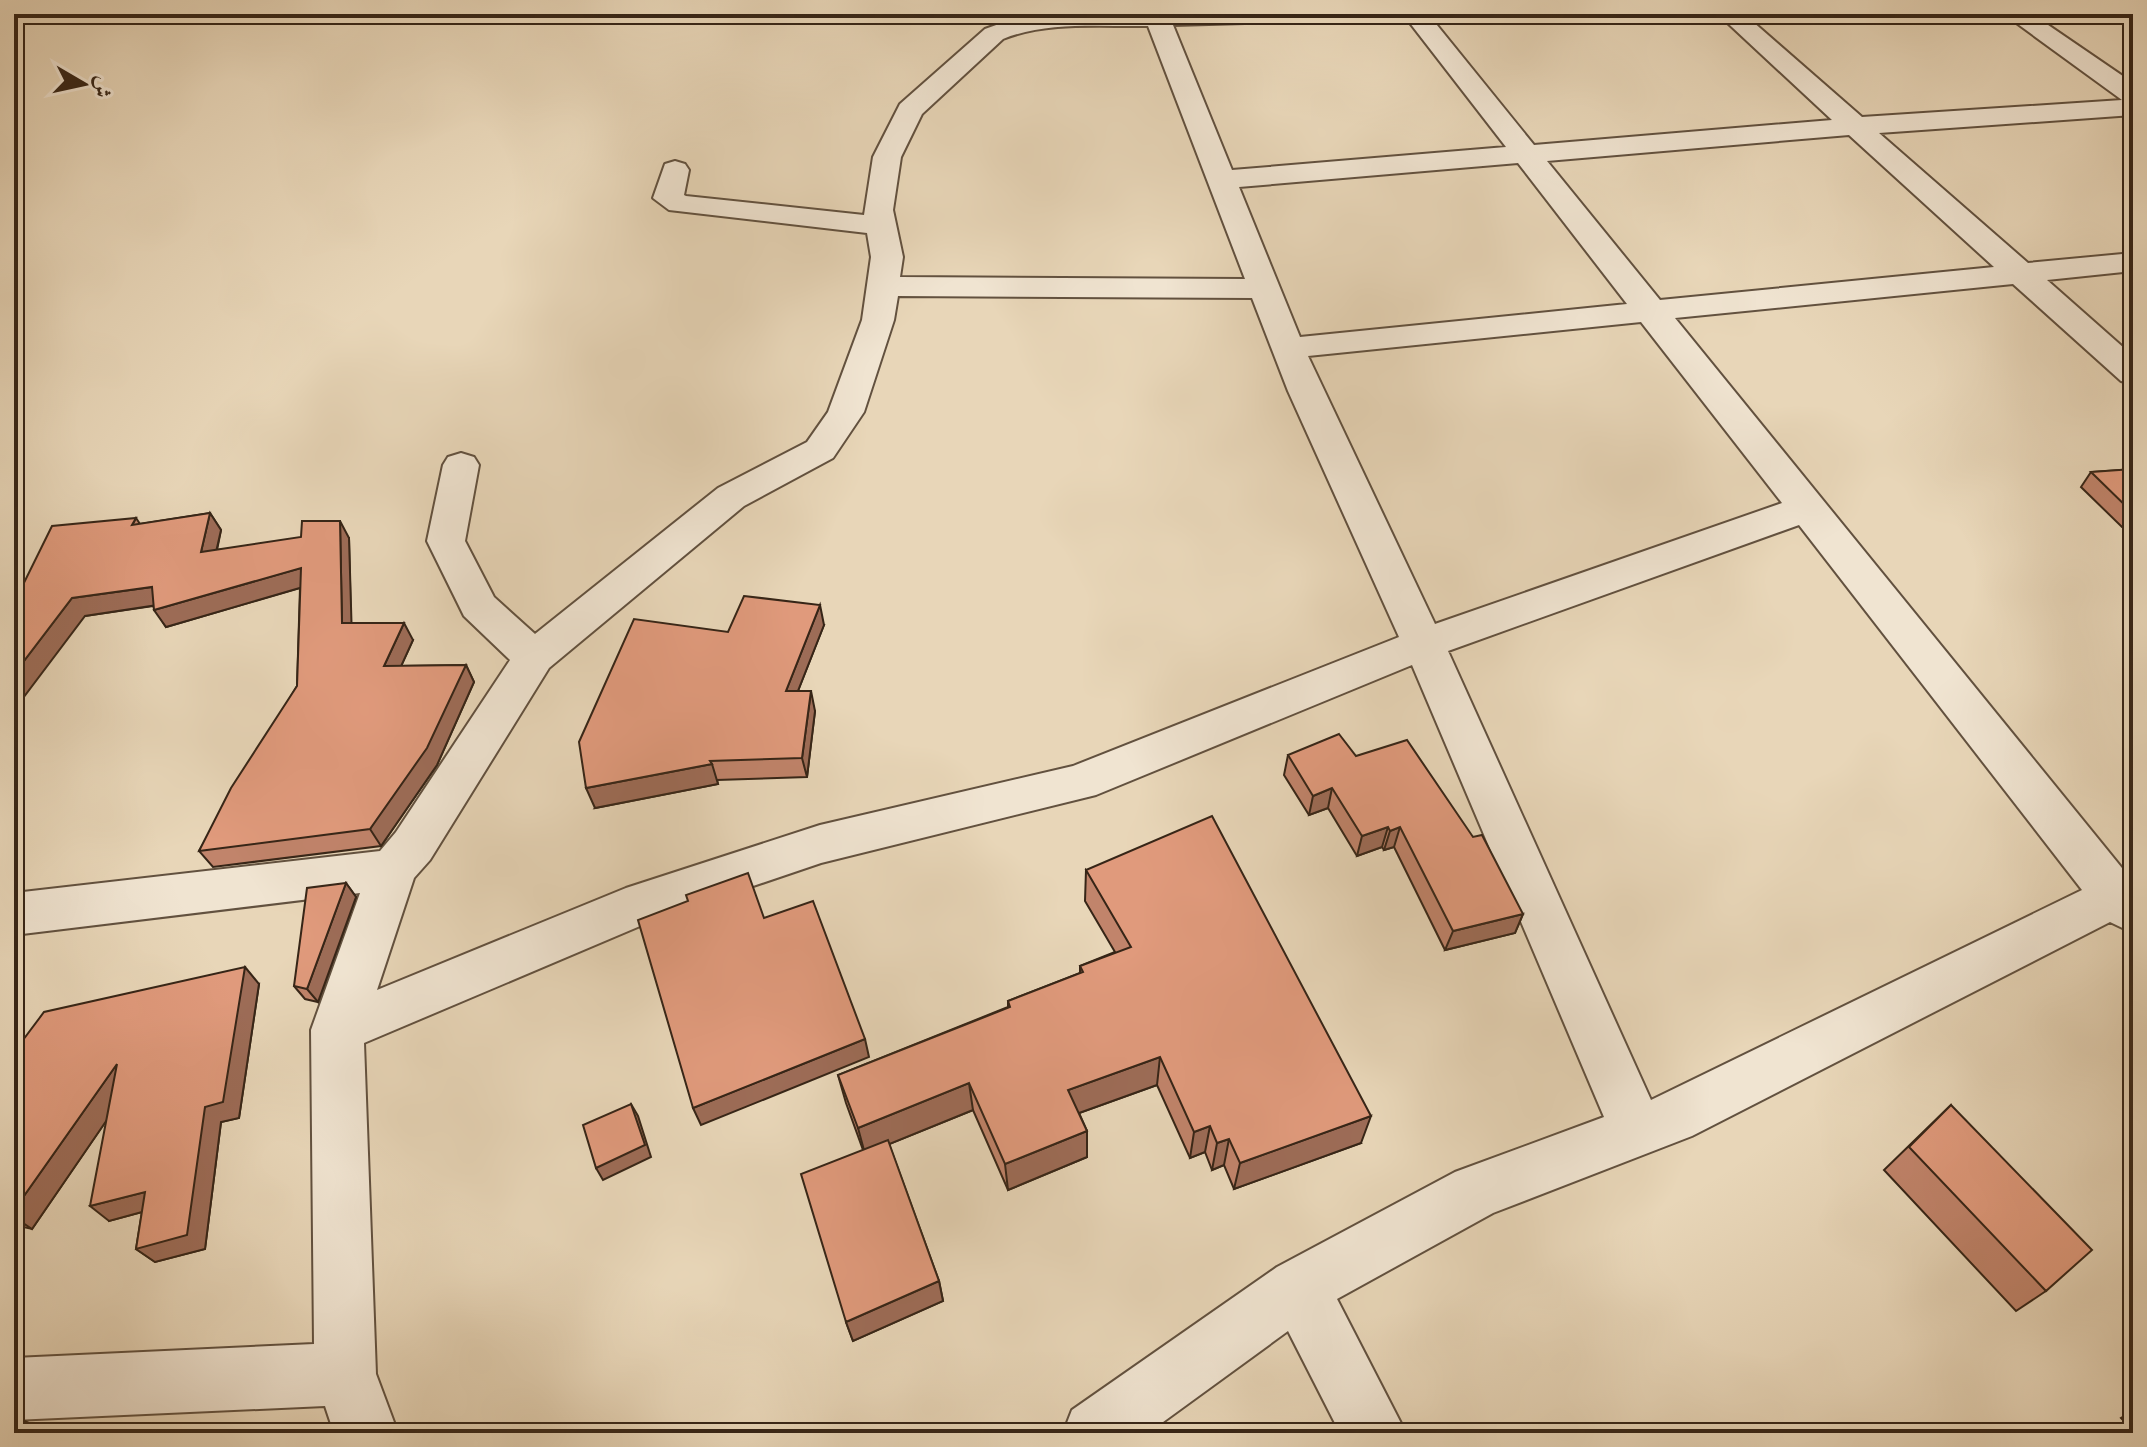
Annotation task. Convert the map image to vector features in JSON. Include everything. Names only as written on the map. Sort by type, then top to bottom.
[{"type":"street","points":[[366,1433],[345,1374],[337,1030],[393,869],[413,846],[534,657],[731,497],[820,450],[846,412],[878,320],[887,257],[878,210],[887,157],[910,110],[994,34],[1013,26],[1048,21],[1317,14]]},
{"type":"street","points":[[1095,1433],[1298,1288],[1475,1192],[1673,1118],[2127,900],[1807,508],[1415,14]]},
{"type":"street","points":[[1730,14],[2133,374]]},
{"type":"street","points":[[2016,14],[2133,95]]},
{"type":"street","points":[[1158,19],[1305,391],[1424,644],[1638,1132]]},
{"type":"street","points":[[1221,180],[1855,126],[2133,107]]},
{"type":"street","points":[[675,170],[668,198],[679,204],[882,226]]},
{"type":"street","points":[[1288,348],[2133,262]]},
{"type":"street","points":[[883,286],[1265,289]]},
{"type":"street","points":[[461,465],[446,541],[478,606],[534,657]]},
{"type":"street","points":[[337,1030],[643,903],[820,844],[1080,782],[1424,644],[1807,508]]},
{"type":"street","points":[[14,914],[393,869]]},
{"type":"street","points":[[1298,1288],[1374,1433]]},
{"type":"street","points":[[14,1389],[345,1374]]},
{"type":"building","points":[[2133,469],[2133,513],[2091,472]]},
{"type":"building","points":[[210,513],[201,552],[301,537],[302,521],[340,521],[342,623],[404,623],[384,666],[466,665],[427,748],[370,829],[199,851],[231,788],[297,686],[301,568],[154,610],[152,587],[72,598],[14,674],[14,603],[52,526],[136,518],[132,525]]},
{"type":"building","points":[[744,596],[820,605],[786,691],[811,691],[802,758],[710,761],[712,764],[586,788],[579,742],[634,619],[728,632]]},
{"type":"building","points":[[1339,734],[1356,756],[1407,740],[1473,837],[1482,835],[1523,914],[1453,931],[1400,827],[1390,831],[1388,827],[1362,836],[1332,788],[1313,796],[1288,755]]},
{"type":"building","points":[[1212,816],[1371,1116],[1240,1163],[1229,1139],[1217,1143],[1210,1126],[1194,1132],[1160,1057],[1068,1090],[1087,1131],[1005,1164],[969,1083],[858,1128],[838,1075],[1010,1007],[1008,1001],[1083,972],[1080,966],[1131,947],[1086,870]]},
{"type":"building","points":[[748,873],[764,918],[813,901],[865,1039],[693,1108],[638,920],[688,901],[686,895]]},
{"type":"building","points":[[346,883],[307,989],[294,986],[307,888]]},
{"type":"building","points":[[245,967],[223,1102],[205,1107],[187,1235],[136,1249],[145,1192],[90,1206],[117,1064],[14,1210],[14,1052],[44,1012]]},
{"type":"building","points":[[631,1104],[645,1145],[596,1168],[583,1125]]},
{"type":"building","points":[[1951,1105],[2092,1250],[2046,1291],[1909,1147]]},
{"type":"building","points":[[888,1140],[939,1281],[846,1322],[801,1174]]},
{"type":"building","points":[[14,1416],[50,1433],[14,1433]]}]
